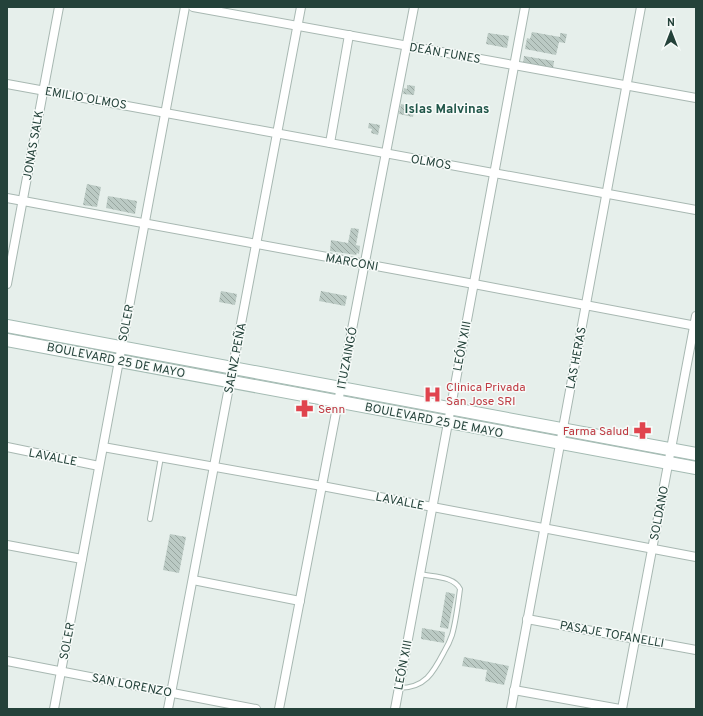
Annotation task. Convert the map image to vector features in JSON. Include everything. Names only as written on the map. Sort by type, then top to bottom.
[{"type":"street","name":"JONAS SALK","points":[[7,284],[59,7]]},
{"type":"street","name":"SOLER","points":[[54,709],[185,7]]},
{"type":"street","name":"DEÁN FUNES","points":[[193,7],[696,98]]},
{"type":"street","points":[[242,16],[243,7]]},
{"type":"street","name":"SAENZ PEÑA","points":[[168,709],[301,7]]},
{"type":"street","name":"ITUZAINGÓ","points":[[279,709],[366,264],[414,7]]},
{"type":"street","name":"LEÓN XIII","points":[[395,709],[525,7]]},
{"type":"street","name":"LAS HERAS","points":[[510,709],[641,7]]},
{"type":"street","points":[[330,143],[349,35]]},
{"type":"street","name":"EMILIO OLMOS","points":[[7,84],[165,113]]},
{"type":"street","name":"OLMOS","points":[[165,113],[696,210]]},
{"type":"street","name":"MARCONI","points":[[7,198],[695,326]]},
{"type":"street","name":"SOLDANO","points":[[621,709],[696,316]]},
{"type":"street","name":"BOULEVARD 25 DE MAYO","points":[[7,326],[696,454]]},
{"type":"street","name":"BOULEVARD 25 DE MAYO","points":[[7,340],[696,468]]},
{"type":"street","name":"LAVALLE","points":[[7,447],[100,466]]},
{"type":"street","name":"LAVALLE","points":[[103,447],[322,486],[696,557]]},
{"type":"street","points":[[7,545],[82,559]]},
{"type":"street","points":[[193,580],[300,602]]},
{"type":"street","name":"PASAJE TOFANELLI","points":[[527,619],[696,650]]},
{"type":"street","name":"SAN LORENZO","points":[[7,661],[256,709]]},
{"type":"street","points":[[514,690],[621,709]]},
{"type":"lane","points":[[150,519],[161,458]]},
{"type":"lane","points":[[399,688],[410,688],[420,684],[432,674],[452,636],[460,589],[458,584],[451,580],[420,574]]},
{"type":"building","points":[[532,32],[560,37],[560,33],[567,34],[565,43],[559,42],[556,55],[525,49],[527,38],[530,39]]},
{"type":"building","points":[[488,33],[509,36],[507,48],[486,44]]},
{"type":"building","points":[[524,56],[554,61],[553,69],[523,64]]},
{"type":"building","points":[[407,85],[415,86],[414,95],[403,94],[404,88],[407,89]]},
{"type":"building","points":[[401,104],[415,107],[413,117],[399,114]]},
{"type":"building","points":[[369,123],[380,125],[378,135],[371,133],[372,129],[368,128]]},
{"type":"building","points":[[87,184],[101,187],[97,207],[83,205]]},
{"type":"building","points":[[108,196],[137,201],[135,214],[106,208]]},
{"type":"building","points":[[351,228],[359,229],[356,245],[360,246],[359,254],[357,253],[356,255],[330,251],[331,240],[348,243]]},
{"type":"building","points":[[221,291],[237,294],[235,305],[219,302]]},
{"type":"building","points":[[321,291],[347,296],[345,306],[319,301]]},
{"type":"building","points":[[170,534],[186,537],[179,573],[163,570]]},
{"type":"building","points":[[446,592],[455,594],[448,629],[440,627]]},
{"type":"building","points":[[422,628],[445,632],[444,643],[421,639]]},
{"type":"building","points":[[464,657],[509,666],[504,685],[485,681],[487,670],[462,666]]},
{"type":"place","name":"Clinica Privada San Jose SRl","points":[[433,394]]},
{"type":"place","name":"Senn","points":[[305,409]]},
{"type":"place","name":"Farma Salud","points":[[642,431]]},
{"type":"district","name":"Islas Malvinas","points":[[447,108]]}]
